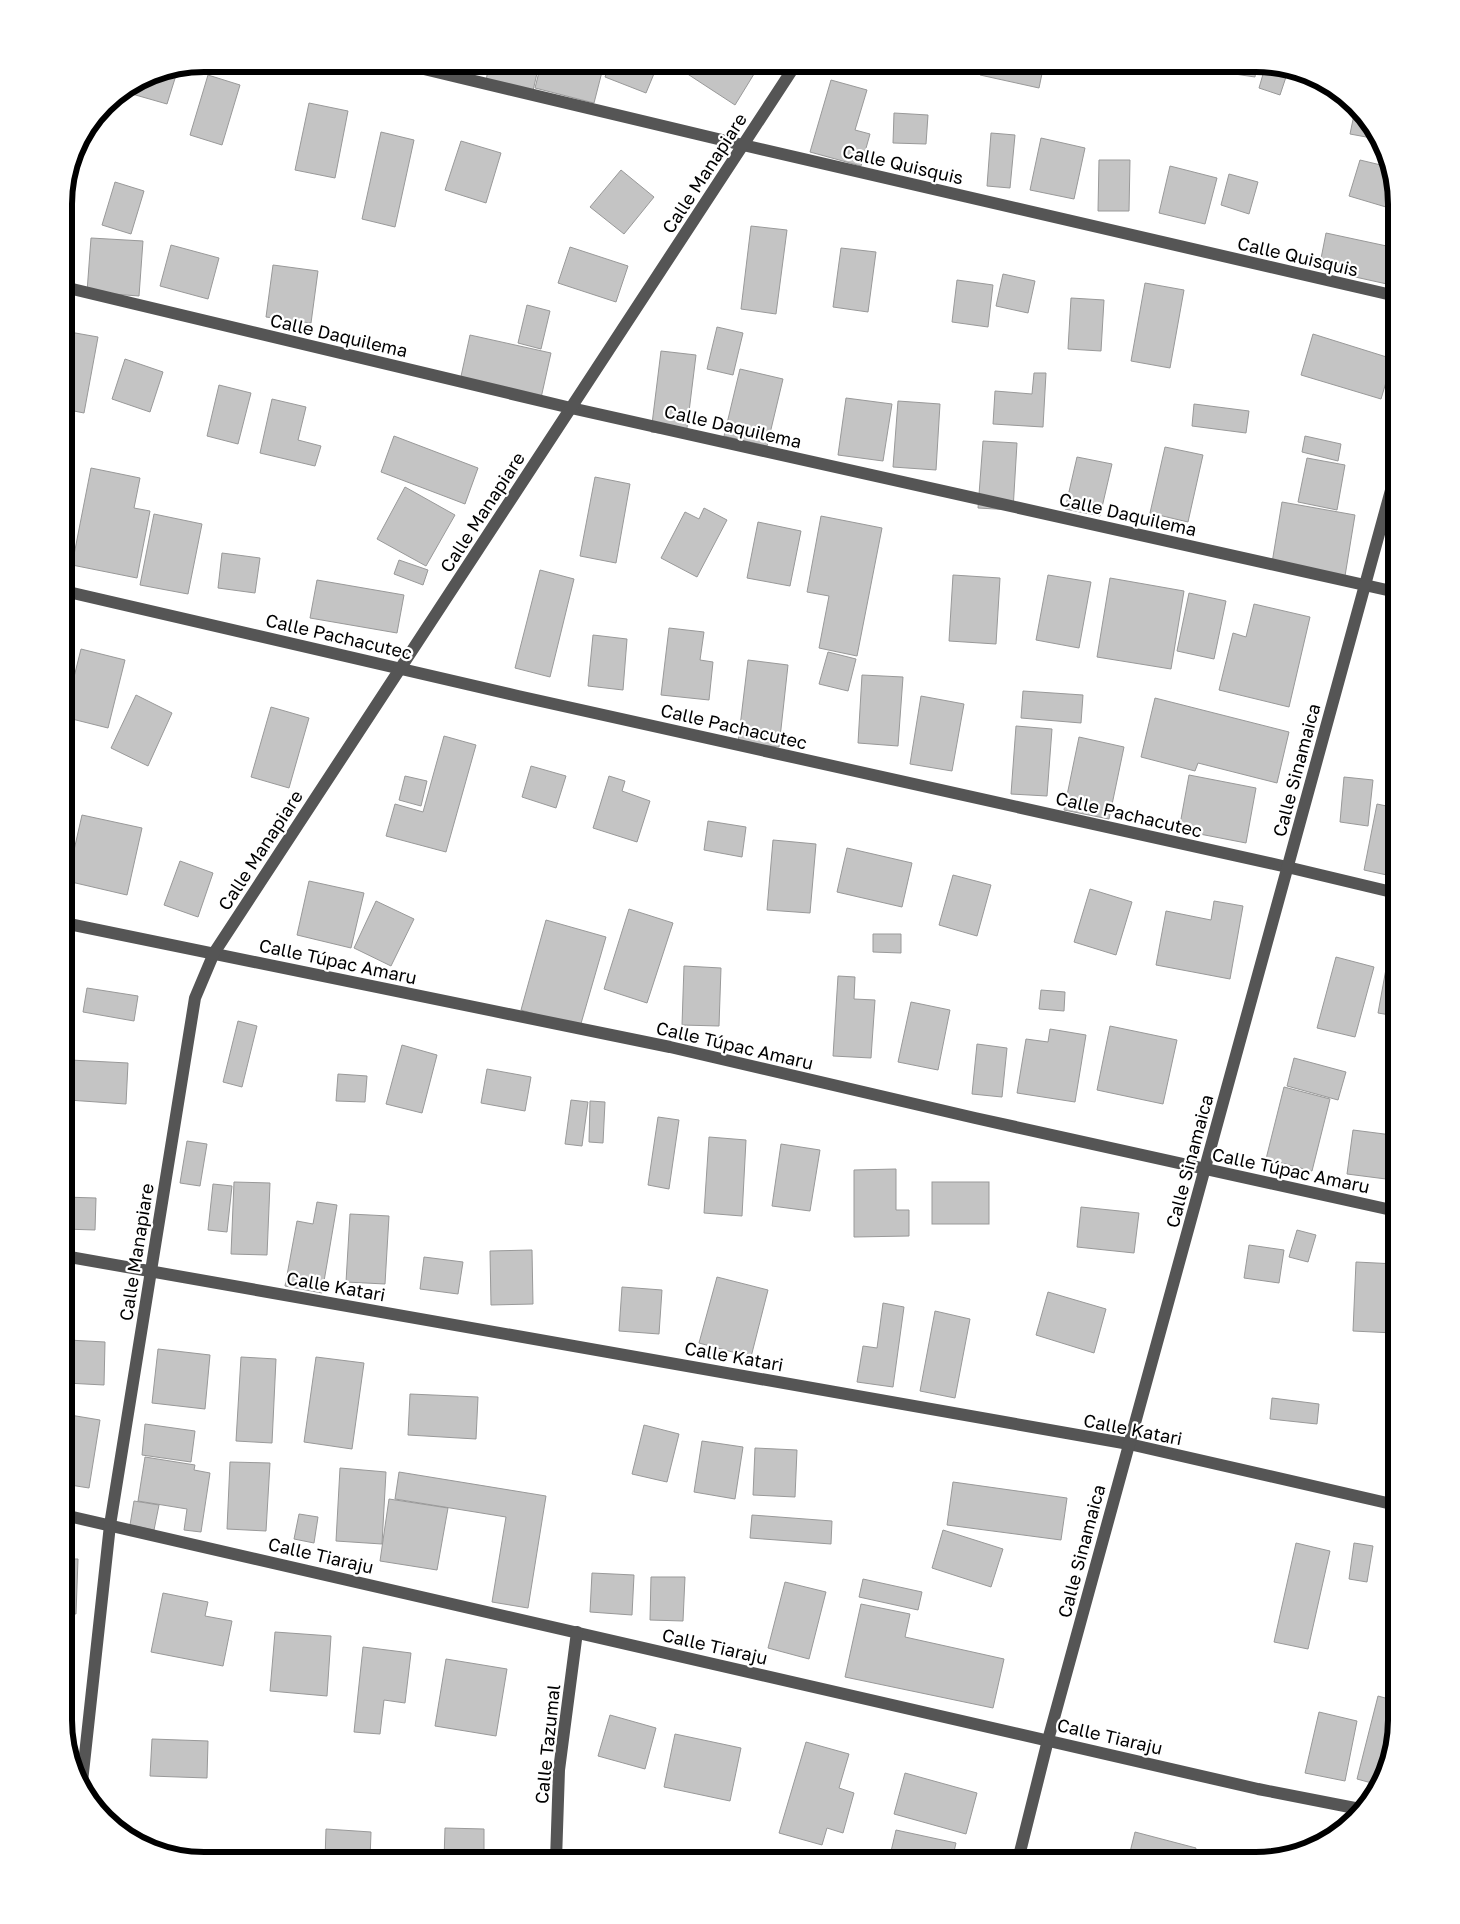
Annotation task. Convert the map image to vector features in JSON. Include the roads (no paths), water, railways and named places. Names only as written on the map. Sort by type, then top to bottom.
[{"type":"street","name":"Calle Quisquis","points":[[438,72],[1388,294]]},
{"type":"street","name":"Calle Manapiare","points":[[83,1771],[110,1526],[195,998],[214,953],[790,73]]},
{"type":"street","name":"Calle Daquilema","points":[[73,290],[571,408],[1388,590]]},
{"type":"street","name":"Calle Sinamaica","points":[[1020,1852],[1048,1740],[1128,1444],[1388,501]]},
{"type":"street","name":"Calle Pachacutec","points":[[73,593],[1388,891]]},
{"type":"street","name":"Calle Túpac Amaru","points":[[73,925],[670,1047],[974,1118],[1388,1209]]},
{"type":"street","name":"Calle Katari","points":[[72,1257],[1128,1444],[1388,1503]]},
{"type":"street","name":"Calle Tiaraju","points":[[72,1517],[1258,1789],[1354,1808]]},
{"type":"street","name":"Calle Tazumal","points":[[556,1852],[559,1770],[577,1632]]}]
